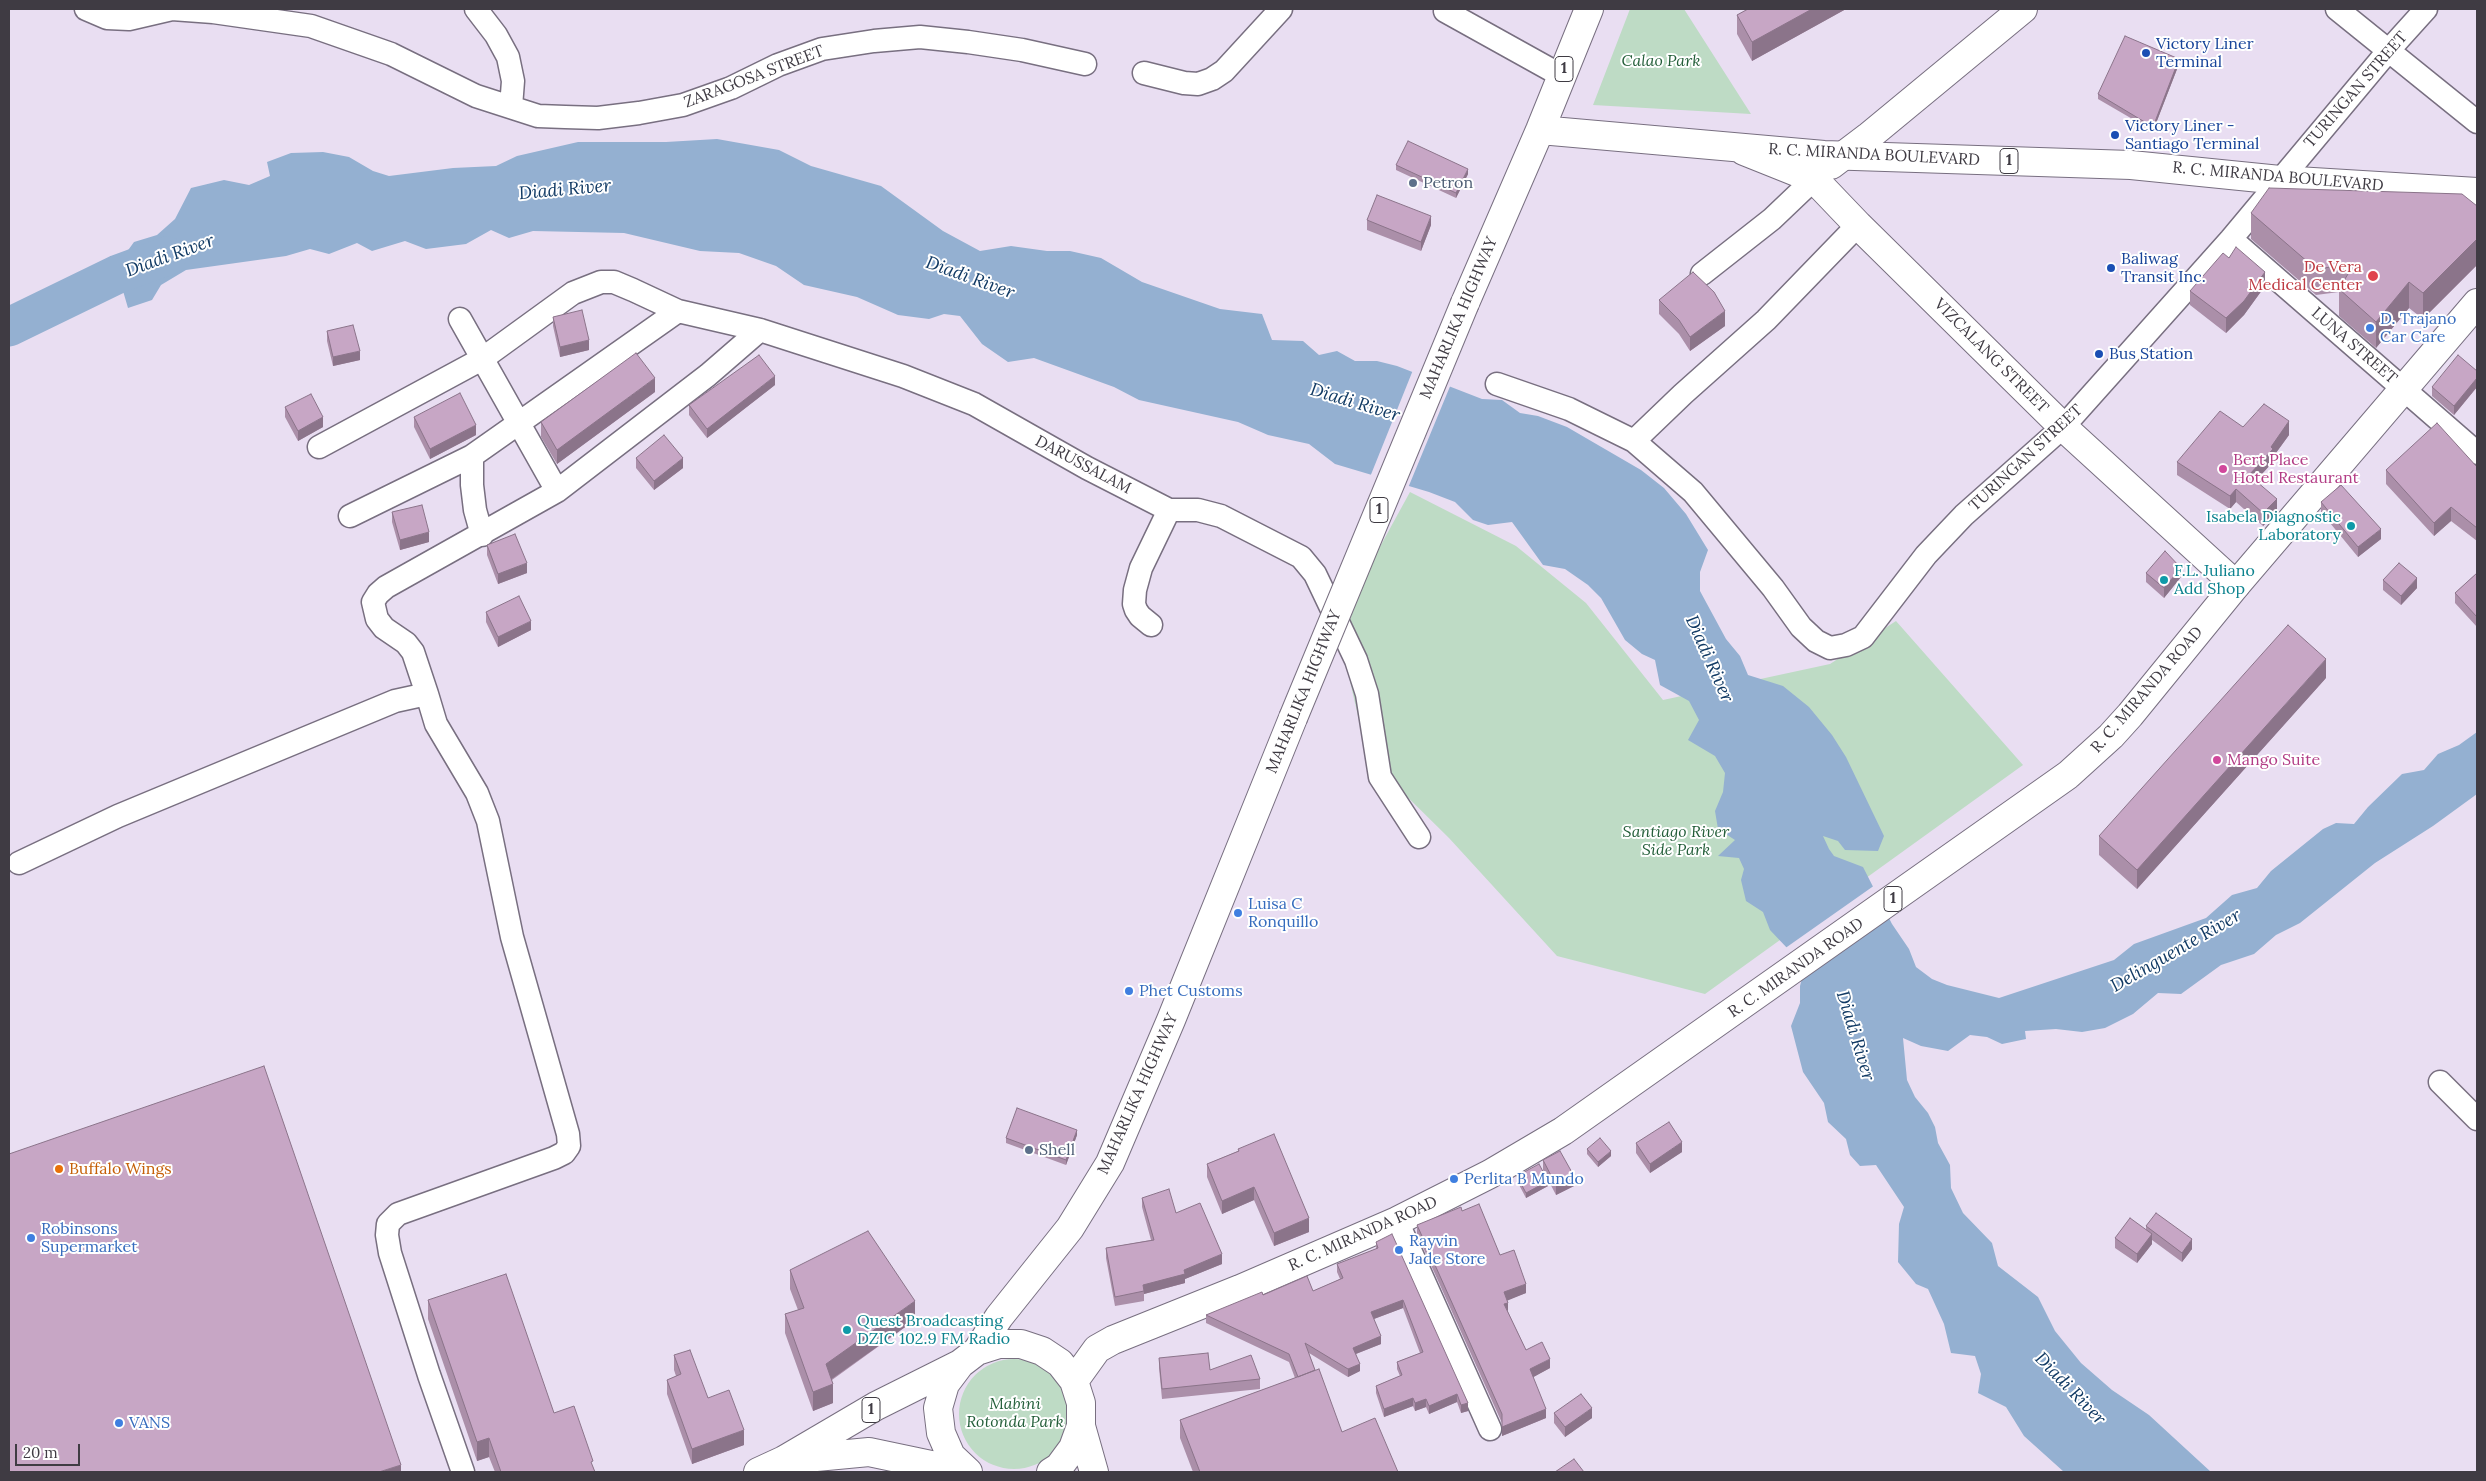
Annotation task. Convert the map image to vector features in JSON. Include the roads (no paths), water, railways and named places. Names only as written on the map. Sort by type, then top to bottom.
[{"type":"main road","name":"MAHARLIKA HIGHWAY","points":[[968,1357],[1070,1228],[1110,1163],[1171,1020],[1293,718],[1465,303],[1540,130],[1589,9]]},
{"type":"main road","points":[[1814,179],[2023,9]]},
{"type":"main road","name":"R. C. MIRANDA BOULEVARD","points":[[1540,130],[1843,156],[2131,165],[2280,180],[2477,192]]},
{"type":"main road","name":"VIZCALANG STREET","points":[[1736,148],[1814,179],[1858,226],[2063,427],[2236,585]]},
{"type":"main road","name":"R. C. MIRANDA ROAD","points":[[1074,1381],[1097,1349],[1113,1340],[1240,1289],[1397,1221],[1490,1174],[1563,1131],[1718,1024],[2068,775],[2118,729],[2236,585],[2477,303]]},
{"type":"main road","name":"1","points":[[758,1472],[784,1460],[876,1406],[968,1357],[998,1344],[1021,1344],[1042,1350],[1060,1363],[1074,1381],[1081,1403],[1081,1426],[1073,1448],[1059,1467],[1051,1472]]},
{"type":"main road","name":"1","points":[[966,1472],[951,1456],[941,1433],[938,1408],[945,1384],[968,1357]]},
{"type":"main road","points":[[1081,1426],[1094,1472]]},
{"type":"main road","name":"1","points":[[784,1460],[869,1452],[966,1472]]},
{"type":"street","name":"ZARAGOSA STREET","points":[[86,9],[106,18],[129,19],[172,9],[213,12],[311,26],[391,54],[476,96],[538,116],[565,118],[598,118],[639,114],[683,105],[731,88],[778,64],[822,49],[874,41],[920,37],[968,42],[1022,50],[1086,64]]},
{"type":"street","points":[[476,9],[496,35],[508,58],[513,81],[511,107]]},
{"type":"street","points":[[1144,73],[1184,83],[1198,84],[1212,78],[1224,71],[1281,9]]},
{"type":"street","points":[[2337,9],[2477,122]]},
{"type":"street","name":"TURINGAN STREET","points":[[1634,441],[1693,492],[1773,588],[1801,626],[1816,641],[1830,648],[1846,645],[1863,637],[1926,555],[1964,515],[2063,427],[2232,239],[2389,50],[2426,9]]},
{"type":"street","points":[[1445,11],[1562,76]]},
{"type":"street","points":[[1702,274],[1772,219],[1814,179]]},
{"type":"street","points":[[1497,384],[1569,409],[1634,441],[1683,394],[1766,320],[1858,226]]},
{"type":"street","name":"LUNA STREET","points":[[2232,239],[2477,453]]},
{"type":"street","name":"DARUSSALAM","points":[[319,447],[482,359],[573,293],[601,282],[614,282],[678,311],[760,330],[904,376],[974,404],[1087,468],[1169,510],[1198,510],[1221,516],[1301,557],[1315,574],[1356,660],[1367,694],[1380,777],[1419,838]]},
{"type":"street","points":[[350,516],[472,456],[519,425],[678,311]]},
{"type":"street","points":[[460,319],[557,492]]},
{"type":"street","points":[[463,1472],[429,1375],[390,1253],[386,1235],[388,1224],[398,1214],[564,1153],[569,1146],[568,1134],[512,937],[488,821],[477,793],[436,724],[413,652],[406,643],[384,628],[377,619],[373,602],[386,587],[557,492],[701,381],[760,330]]},
{"type":"street","points":[[472,456],[472,485],[475,510],[482,535]]},
{"type":"street","points":[[1151,625],[1136,610],[1134,590],[1141,568],[1169,510]]},
{"type":"street","points":[[19,863],[118,816],[395,701],[427,694]]},
{"type":"street","points":[[2440,1082],[2477,1119]]},
{"type":"street","points":[[1397,1221],[1490,1430]]},
{"type":"water","name":"Delinguente River","points":[[717,139],[779,150],[811,166],[881,186],[943,231],[980,251],[1011,246],[1047,251],[1070,251],[1101,258],[1142,282],[1220,309],[1262,314],[1272,340],[1303,341],[1319,355],[1337,351],[1355,361],[1377,361],[1397,366],[1482,399],[1502,400],[1520,413],[1538,416],[1567,427],[1641,470],[1664,488],[1686,514],[1708,550],[1700,572],[1700,591],[1726,639],[1740,656],[1748,675],[1783,686],[1809,707],[1832,735],[1846,757],[1884,836],[1878,851],[1845,850],[1838,841],[1823,836],[1829,849],[1834,856],[1863,867],[1892,924],[1909,949],[1916,967],[1932,979],[1947,985],[1999,998],[2114,960],[2134,944],[2206,918],[2232,895],[2257,888],[2271,871],[2323,829],[2336,823],[2354,824],[2368,807],[2402,774],[2424,770],[2438,754],[2459,745],[2477,732],[2477,794],[2433,826],[2375,863],[2300,923],[2276,935],[2254,954],[2221,965],[2181,994],[2158,993],[2133,1014],[2105,1028],[2082,1032],[2056,1029],[2025,1031],[2026,1039],[2002,1044],[1987,1037],[1970,1035],[1948,1051],[1921,1046],[1903,1038],[1907,1080],[1915,1097],[1928,1113],[1935,1127],[1938,1143],[1950,1165],[1951,1188],[1963,1213],[1992,1243],[1998,1266],[2038,1297],[2055,1331],[2081,1363],[2112,1390],[2149,1415],[2211,1472],[2064,1472],[2024,1436],[2006,1407],[1978,1393],[1981,1374],[1975,1356],[1951,1353],[1944,1324],[1928,1289],[1916,1284],[1898,1262],[1899,1224],[1904,1207],[1876,1165],[1860,1166],[1850,1155],[1846,1139],[1828,1122],[1824,1103],[1803,1072],[1791,1026],[1800,1003],[1800,986],[1805,967],[1770,930],[1763,912],[1746,901],[1741,880],[1744,869],[1739,858],[1718,856],[1735,840],[1718,829],[1715,811],[1723,792],[1725,773],[1715,756],[1688,740],[1699,720],[1689,701],[1660,685],[1655,660],[1642,654],[1625,640],[1601,598],[1588,585],[1565,569],[1543,565],[1512,522],[1488,525],[1473,520],[1455,502],[1429,492],[1335,464],[1309,444],[1268,435],[1238,422],[1139,400],[1114,387],[1034,358],[1008,362],[982,344],[960,316],[944,314],[929,319],[898,315],[857,297],[804,285],[776,266],[739,253],[700,251],[624,233],[533,231],[509,238],[491,230],[466,244],[426,249],[405,241],[372,251],[357,243],[329,254],[310,249],[286,256],[186,270],[161,285],[152,300],[128,308],[116,267],[134,242],[157,235],[175,219],[191,188],[224,180],[249,185],[270,176],[267,162],[291,153],[323,152],[349,157],[373,171],[389,176],[453,168],[496,166],[517,156],[578,142],[666,142]]},
{"type":"waterway","name":"Diadi River","points":[[9,327],[118,274],[167,256]]},
{"type":"place","name":"Victory Liner Terminal","points":[[2146,53]]},
{"type":"place","name":"Victory Liner - Santiago Terminal","points":[[2115,135]]},
{"type":"place","name":"Petron","points":[[1413,183]]},
{"type":"place","name":"Baliwag Transit Inc.","points":[[2111,268]]},
{"type":"place","name":"De Vera Medical Center","points":[[2373,276]]},
{"type":"place","name":"D. Trajano Car Care","points":[[2370,328]]},
{"type":"place","name":"Bus Station","points":[[2099,354]]},
{"type":"place","name":"Bert Place Hotel Restaurant","points":[[2223,469]]},
{"type":"place","name":"Isabela Diagnostic Laboratory","points":[[2351,526]]},
{"type":"place","name":"F.L. Juliano Add Shop","points":[[2164,580]]},
{"type":"place","name":"Mango Suite","points":[[2217,760]]},
{"type":"place","name":"Luisa C Ronquillo","points":[[1238,913]]},
{"type":"place","name":"Phet Customs","points":[[1129,991]]},
{"type":"place","name":"Shell","points":[[1029,1150]]},
{"type":"place","name":"Buffalo Wings","points":[[59,1169]]},
{"type":"place","name":"Perlita B Mundo","points":[[1454,1179]]},
{"type":"place","name":"Robinsons Supermarket","points":[[31,1238]]},
{"type":"place","name":"Rayvin Jade Store","points":[[1399,1250]]},
{"type":"place","name":"Quest Broadcasting DZIC 102.9 FM Radio","points":[[847,1330]]},
{"type":"place","name":"VANS","points":[[119,1423]]},
{"type":"park label","name":"Calao Park","points":[[1661,61]]},
{"type":"park label","name":"Santiago River Side Park","points":[[1676,841]]},
{"type":"park label","name":"Mabini Rotonda Park","points":[[1015,1413]]}]
